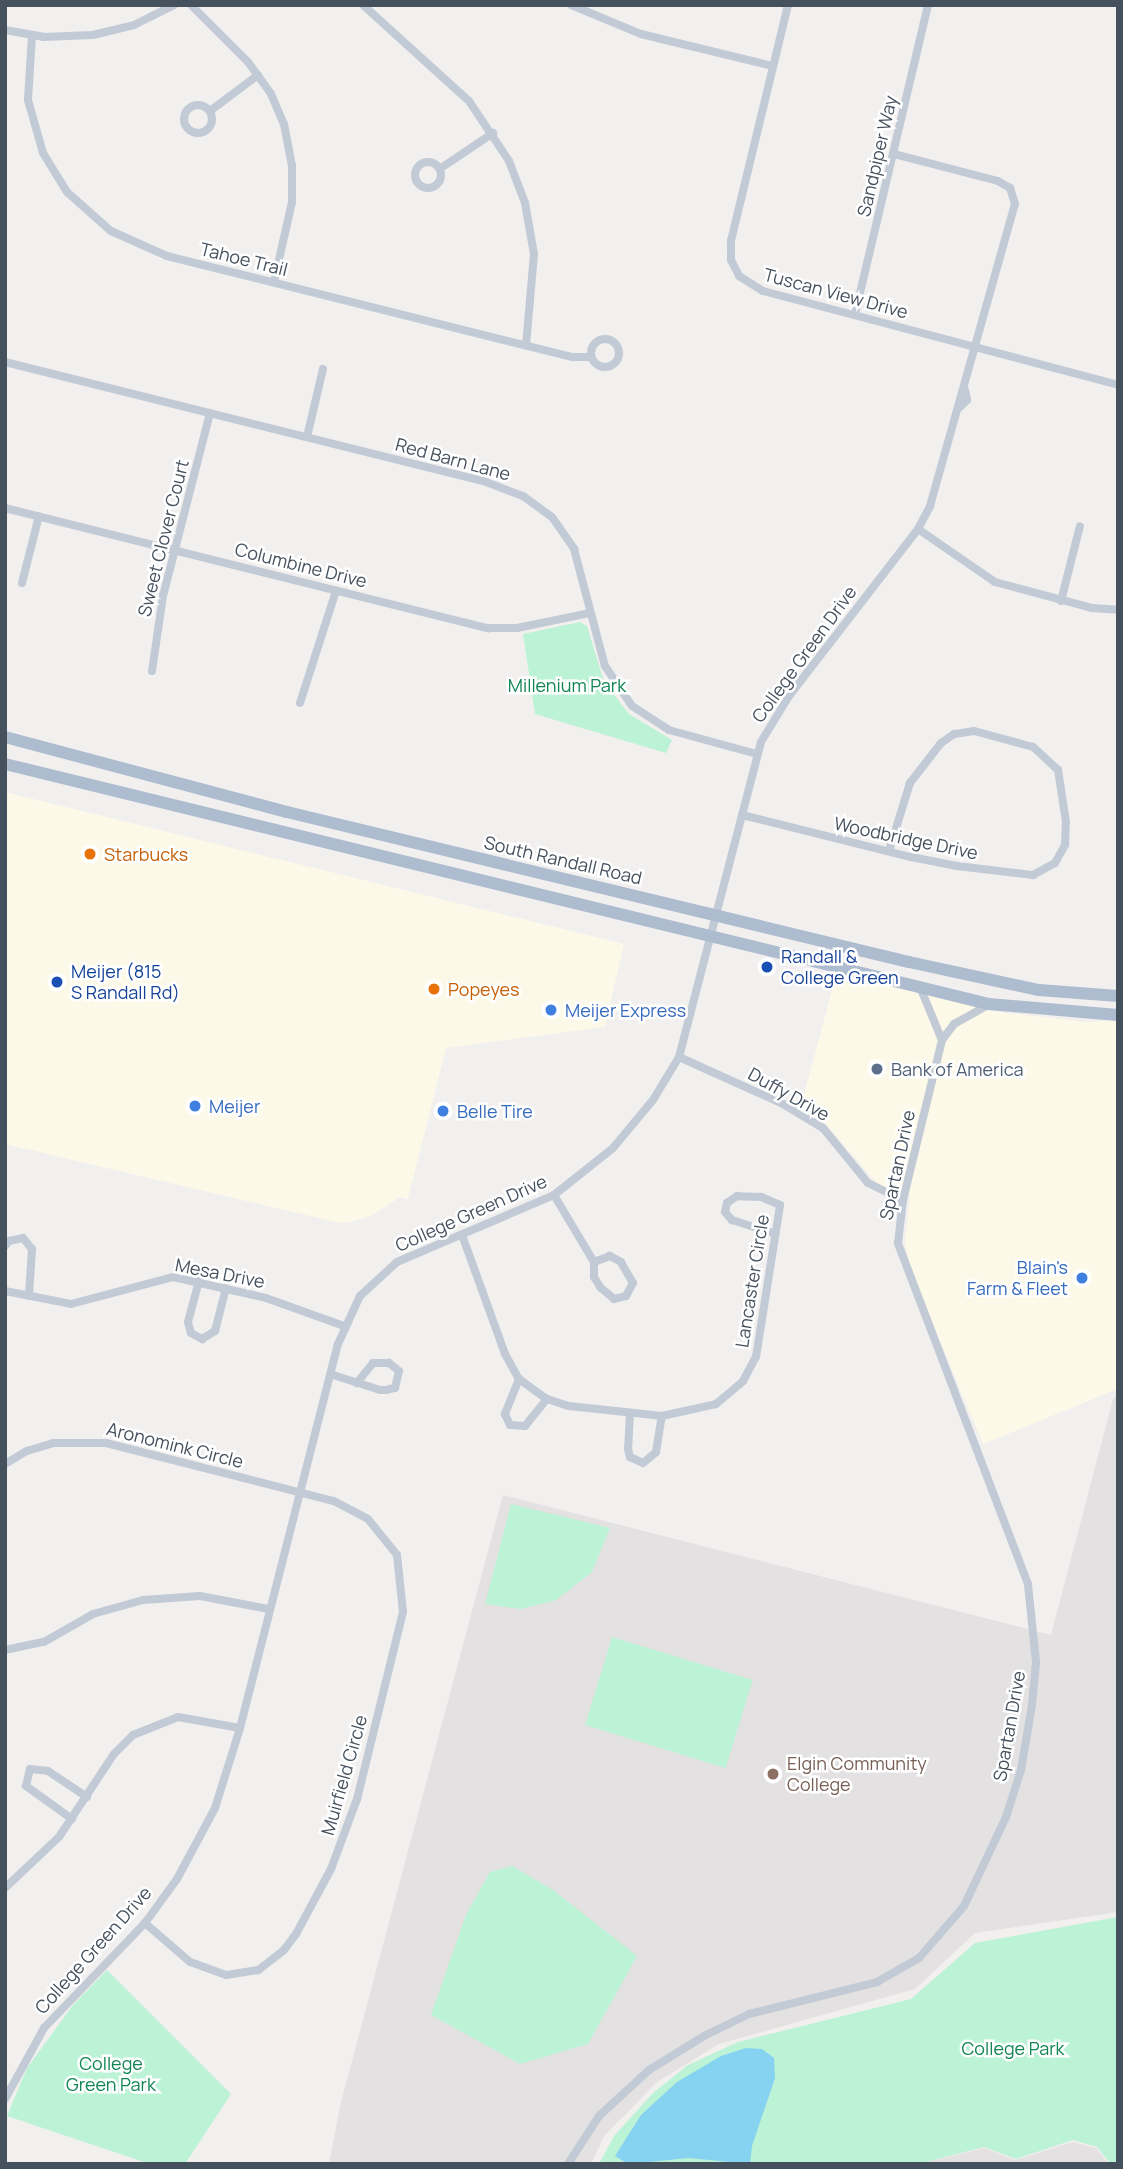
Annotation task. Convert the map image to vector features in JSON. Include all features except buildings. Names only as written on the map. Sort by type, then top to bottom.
[{"type":"main road","name":"South Randall Road","points":[[5,737],[300,815],[1026,988],[1118,996]]},
{"type":"main road","points":[[5,764],[989,1004],[1118,1015]]},
{"type":"street","points":[[5,30],[32,36],[109,33],[174,5]]},
{"type":"street","points":[[191,5],[258,75],[284,124],[292,166],[292,201],[274,282]]},
{"type":"street","points":[[363,5],[469,101],[493,133],[519,183],[531,230],[535,282],[526,345]]},
{"type":"street","points":[[571,5],[641,34],[772,66]]},
{"type":"street","name":"Tuscan View Drive","points":[[788,5],[772,66],[731,260],[739,276],[752,287],[1118,385]]},
{"type":"street","name":"Sandpiper Way","points":[[855,314],[928,5]]},
{"type":"street","name":"Tahoe Trail","points":[[32,36],[29,100],[37,138],[57,178],[82,208],[139,246],[580,359],[591,357]]},
{"type":"street","points":[[210,111],[258,75]]},
{"type":"street","points":[[441,168],[493,133]]},
{"type":"street","name":"College Green Drive","points":[[5,2099],[44,2028],[145,1923],[177,1879],[215,1808],[240,1728],[330,1374],[344,1326],[360,1296],[388,1269],[554,1195],[613,1148],[653,1100],[678,1057],[713,937],[757,754],[789,696],[918,529],[937,489],[960,407],[967,400],[965,390],[1015,204],[1013,193],[998,181],[894,154]]},
{"type":"street","name":"Red Barn Lane","points":[[5,362],[500,486],[536,503],[574,549],[605,666],[632,706],[668,730],[757,754]]},
{"type":"street","points":[[307,436],[323,369]]},
{"type":"street","name":"Sweet Clover Court","points":[[152,671],[158,621],[210,413]]},
{"type":"street","name":"Columbine Drive","points":[[5,508],[336,591],[501,629],[590,613]]},
{"type":"street","points":[[22,583],[39,516]]},
{"type":"street","points":[[1060,601],[1080,526]]},
{"type":"street","points":[[918,529],[980,575],[1060,601],[1118,610]]},
{"type":"street","points":[[300,704],[336,591]]},
{"type":"street","name":"Woodbridge Drive","points":[[743,815],[888,851],[1019,876],[1040,873],[1059,858],[1067,831],[1053,761],[1033,747],[974,731],[954,734],[941,743],[910,783],[888,851]]},
{"type":"street","points":[[920,987],[942,1040]]},
{"type":"street","points":[[942,1040],[954,1024],[989,1004]]},
{"type":"street","name":"Spartan Drive","points":[[568,2164],[599,2116],[649,2070],[704,2036],[748,2014],[877,1982],[919,1958],[964,1906],[1006,1817],[1021,1770],[1032,1705],[1035,1662],[1028,1584],[907,1276],[898,1243],[903,1200],[942,1040]]},
{"type":"street","name":"Duffy Drive","points":[[678,1057],[783,1104],[823,1128],[867,1183],[903,1200]]},
{"type":"street","points":[[554,1195],[594,1262],[594,1277],[601,1288],[614,1299],[626,1296],[633,1283],[621,1262],[610,1256],[594,1262]]},
{"type":"street","name":"Lancaster Circle","points":[[462,1235],[505,1354],[519,1379],[547,1399],[662,1416],[716,1404],[751,1367],[760,1345],[773,1233],[780,1205],[767,1197],[737,1196],[725,1207],[732,1220],[773,1233]]},
{"type":"street","points":[[5,1246],[9,1241],[23,1238],[32,1249],[29,1296]]},
{"type":"street","name":"Mesa Drive","points":[[5,1291],[71,1304],[160,1278],[199,1281],[344,1326]]},
{"type":"street","points":[[199,1281],[188,1322],[191,1333],[202,1339],[215,1331],[226,1288]]},
{"type":"street","points":[[330,1374],[357,1383],[386,1390],[398,1383],[399,1371],[390,1363],[373,1363],[357,1383]]},
{"type":"street","points":[[519,1379],[505,1414],[510,1426],[525,1426],[547,1399]]},
{"type":"street","points":[[630,1413],[630,1457],[643,1462],[656,1451],[662,1416]]},
{"type":"street","name":"Aronomink Circle","points":[[5,1464],[26,1451],[54,1443],[95,1441],[299,1492]]},
{"type":"street","name":"Muirfield Circle","points":[[145,1923],[199,1968],[226,1975],[258,1970],[285,1950],[296,1934],[344,1836],[399,1630],[404,1588],[397,1555],[379,1529],[346,1506],[299,1492]]},
{"type":"street","points":[[5,1650],[44,1642],[93,1614],[144,1600],[200,1596],[270,1609]]},
{"type":"street","points":[[5,1888],[72,1819],[114,1754],[145,1727],[188,1717],[240,1728]]},
{"type":"street","points":[[72,1819],[26,1786],[30,1769],[48,1771],[87,1797]]},
{"type":"shaded area","points":[[5,792],[624,944],[605,1027],[446,1048],[408,1199],[400,1197],[373,1215],[351,1222],[340,1223],[5,1144]]},
{"type":"shaded area","points":[[837,972],[991,1011],[1085,1022],[1118,1020],[1118,1389],[983,1444],[911,1272],[905,1241],[910,1195],[882,1189],[826,1124],[800,1109]]},
{"type":"shaded area","name":"Elgin Community College","points":[[1118,1396],[1118,1912],[975,1933],[915,1989],[719,2044],[657,2082],[604,2136],[591,2164],[329,2164],[340,2106],[503,1495],[1051,1635],[1113,1399]]},
{"type":"shaded area","points":[[1073,2142],[1096,2148],[1109,2164],[919,2164],[984,2148],[1015,2160]]},
{"type":"green space","name":"Millenium Park","points":[[580,622],[587,626],[604,682],[629,714],[672,740],[666,753],[535,714],[523,634]]},
{"type":"green space","points":[[511,1504],[610,1528],[592,1572],[556,1600],[521,1609],[485,1604]]},
{"type":"green space","points":[[612,1637],[753,1680],[726,1768],[585,1725]]},
{"type":"green space","points":[[512,1866],[553,1890],[637,1956],[588,2044],[520,2064],[431,2015],[466,1915],[490,1872]]},
{"type":"green space","name":"College Park","points":[[1118,1917],[1118,2164],[1111,2164],[1097,2147],[1073,2140],[1016,2159],[984,2147],[918,2164],[599,2164],[614,2136],[653,2093],[688,2065],[738,2042],[911,1999],[975,1943]]},
{"type":"green space","name":"College Green Park","points":[[107,1970],[231,2094],[185,2164],[150,2164],[7,2116],[27,2068],[73,2005]]},
{"type":"water","points":[[746,2048],[762,2049],[774,2058],[775,2078],[752,2146],[750,2164],[689,2158],[628,2164],[615,2156],[641,2115],[677,2082],[721,2056]]},
{"type":"place","name":"Starbucks","points":[[90,854]]},
{"type":"place","name":"Randall & College Green","points":[[767,967]]},
{"type":"place","name":"Meijer (815 S Randall Rd)","points":[[57,982]]},
{"type":"place","name":"Popeyes","points":[[434,989]]},
{"type":"place","name":"Meijer Express","points":[[551,1010]]},
{"type":"place","name":"Bank of America","points":[[877,1069]]},
{"type":"place","name":"Meijer","points":[[195,1106]]},
{"type":"place","name":"Belle Tire","points":[[443,1111]]},
{"type":"place","name":"Blain's Farm & Fleet","points":[[1082,1278]]},
{"type":"place","name":"Elgin Community College","points":[[773,1774]]}]
